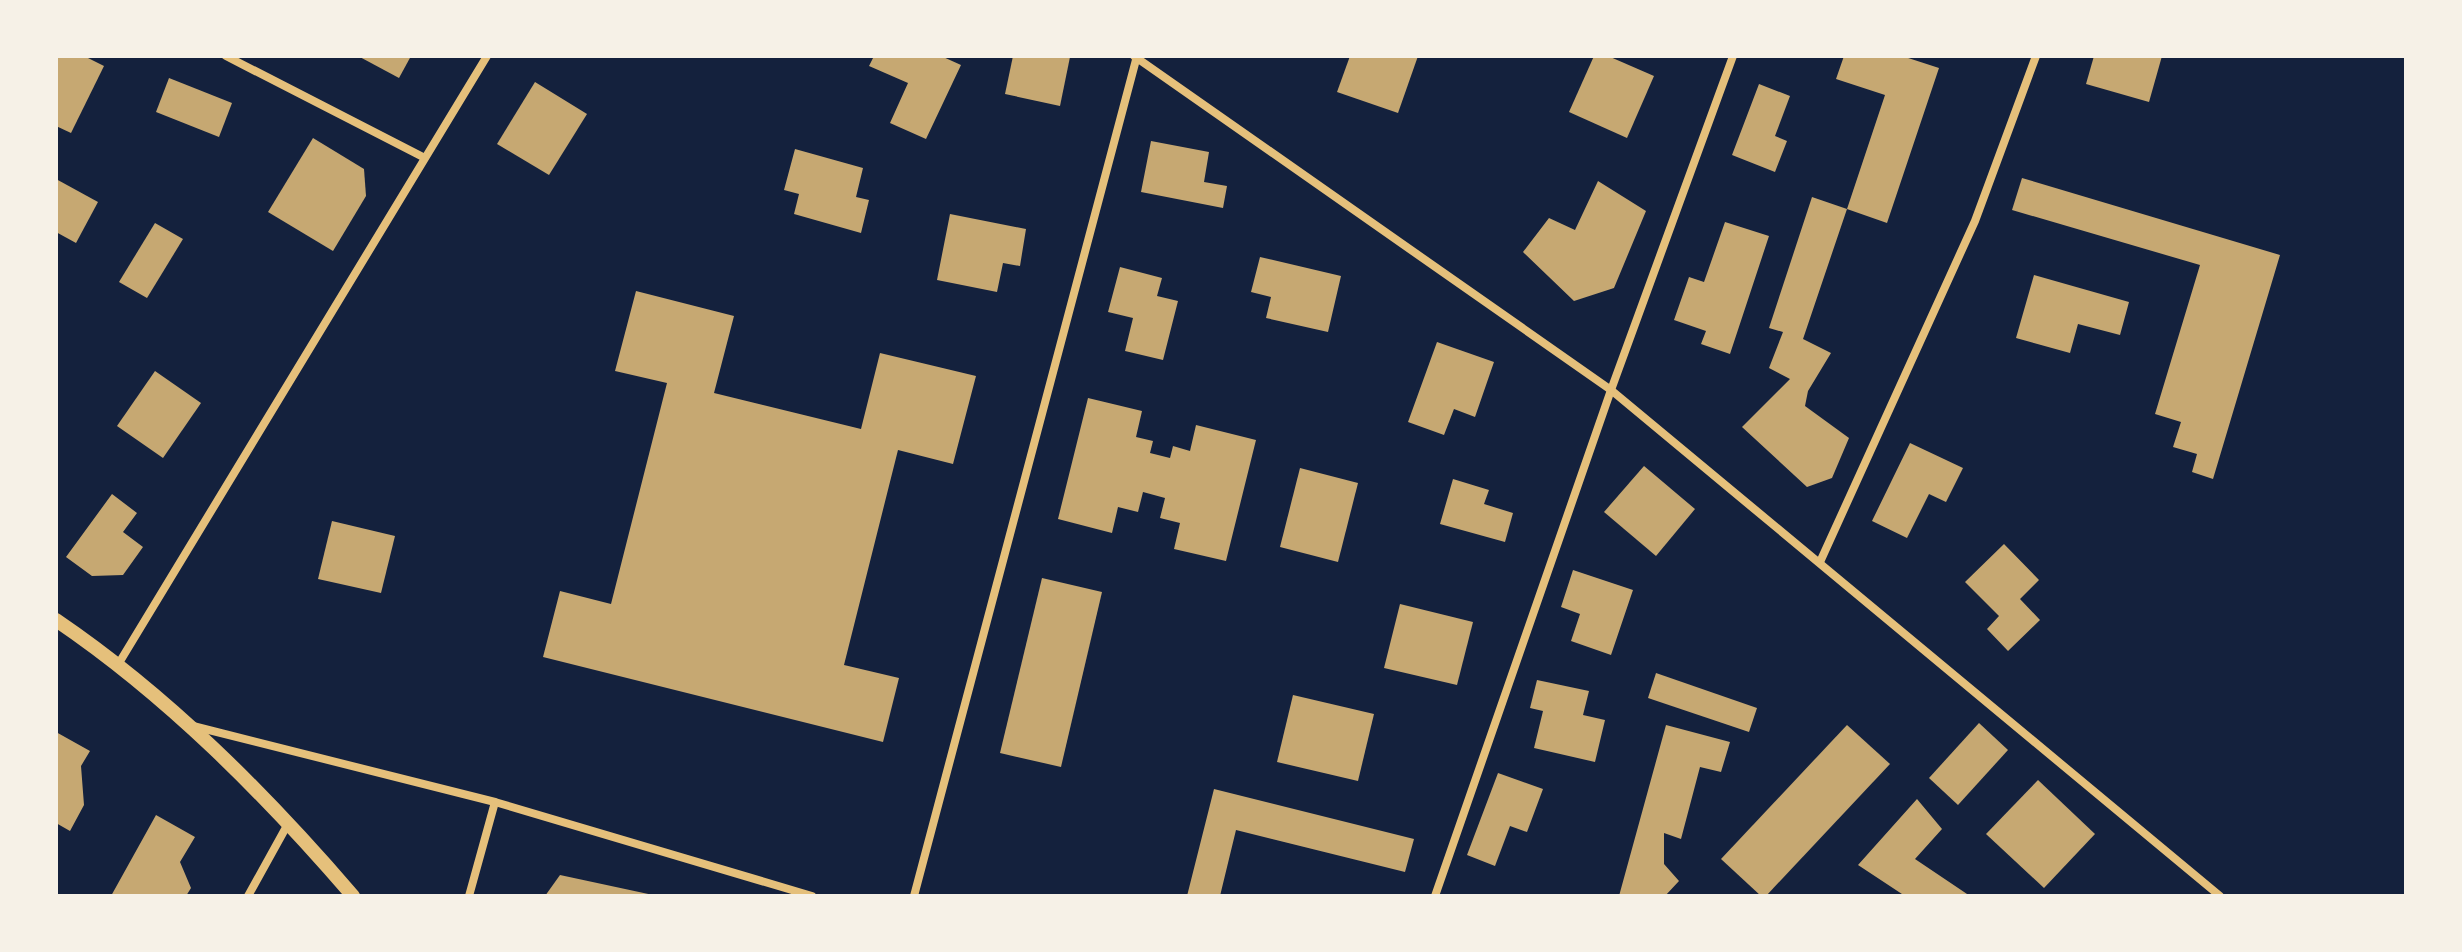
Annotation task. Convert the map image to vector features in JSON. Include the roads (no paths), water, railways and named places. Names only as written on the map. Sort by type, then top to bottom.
[{"type":"street","points":[[226,56],[423,157]]},
{"type":"street","points":[[119,663],[487,56]]},
{"type":"street","points":[[1435,896],[1611,390],[1733,56]]},
{"type":"street","points":[[1820,562],[1975,221],[2036,56]]},
{"type":"street","points":[[914,896],[1136,57],[1611,390],[2220,896]]},
{"type":"street","points":[[56,620],[119,663],[184,723],[289,822],[353,896]]},
{"type":"street","points":[[184,723],[495,802],[812,896]]},
{"type":"street","points":[[469,896],[495,802]]},
{"type":"street","points":[[248,896],[289,822]]}]
